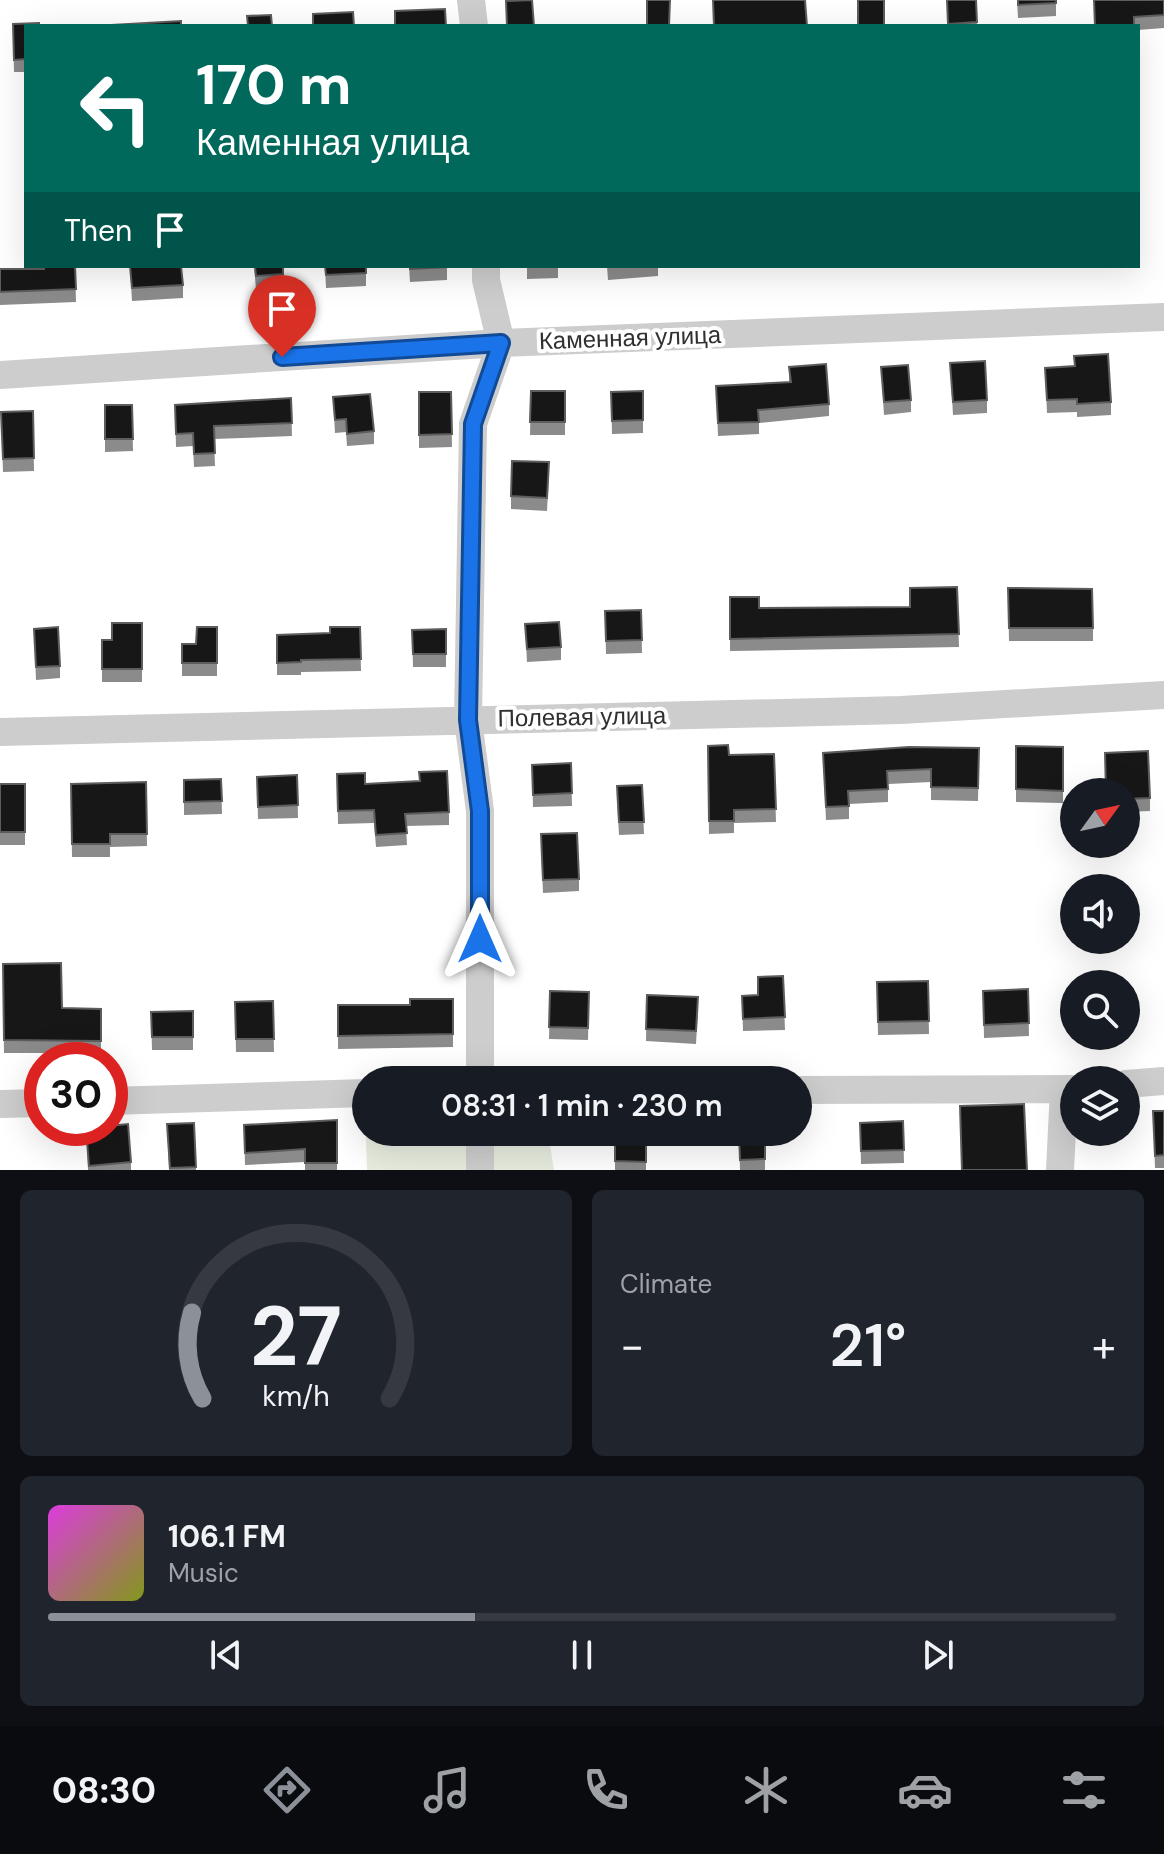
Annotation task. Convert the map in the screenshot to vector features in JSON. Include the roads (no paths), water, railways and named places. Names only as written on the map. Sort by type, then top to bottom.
[{"type":"street","points":[[471,0],[474,24]]},
{"type":"street","points":[[480,1066],[480,811],[468,720],[473,424],[501,343],[486,268]]},
{"type":"street","name":"Каменная улица","points":[[0,375],[501,343],[1164,317]]},
{"type":"street","name":"Полевая улица","points":[[0,732],[901,710],[1164,695]]},
{"type":"street","points":[[1140,1083],[1164,1081]]},
{"type":"street","points":[[812,1090],[1060,1089]]},
{"type":"street","points":[[128,1100],[352,1093]]},
{"type":"street","points":[[0,1104],[24,1103]]},
{"type":"street","points":[[480,1146],[480,1170]]},
{"type":"street","points":[[1060,1170],[1063,1146]]}]
